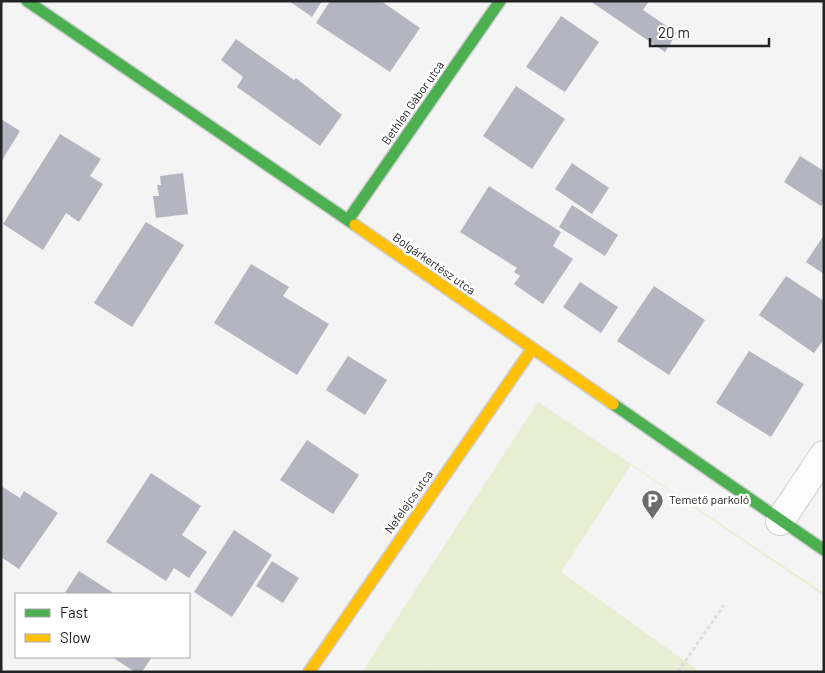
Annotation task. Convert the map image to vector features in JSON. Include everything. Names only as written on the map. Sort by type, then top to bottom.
[{"type":"street","name":"Bolgárkertész utca","points":[[28,1],[824,550]]},
{"type":"street","name":"Bethlen Gábor utca","points":[[348,220],[500,1]]},
{"type":"street","name":"Nefelejcs utca","points":[[309,672],[532,348]]},
{"type":"street","points":[[780,521],[824,455]]},
{"type":"path","points":[[678,672],[724,606]]},
{"type":"green space","points":[[538,402],[824,593],[824,596],[631,465],[561,572],[700,672],[362,672]]},
{"type":"building","points":[[289,1],[322,1],[312,17]]},
{"type":"building","points":[[330,1],[381,1],[420,28],[390,72],[316,23]]},
{"type":"building","points":[[590,1],[649,1],[643,10],[677,33],[665,52]]},
{"type":"building","points":[[561,16],[599,42],[565,92],[526,67]]},
{"type":"building","points":[[236,39],[294,80],[296,78],[342,115],[320,146],[237,87],[243,77],[221,60]]},
{"type":"building","points":[[516,86],[565,119],[532,169],[483,136]]},
{"type":"building","points":[[1,119],[20,131],[1,162]]},
{"type":"building","points":[[60,134],[101,159],[90,176],[103,184],[79,222],[66,213],[43,250],[3,224]]},
{"type":"building","points":[[800,156],[824,171],[824,202],[821,206],[784,182]]},
{"type":"building","points":[[572,163],[609,188],[592,214],[555,189]]},
{"type":"building","points":[[183,173],[188,214],[156,218],[153,196],[159,196],[157,185],[161,185],[160,176]]},
{"type":"building","points":[[489,186],[561,232],[553,246],[573,259],[543,304],[514,284],[520,276],[514,272],[517,268],[460,232]]},
{"type":"building","points":[[572,205],[618,235],[605,256],[559,227]]},
{"type":"building","points":[[146,222],[184,245],[132,327],[94,303]]},
{"type":"building","points":[[824,235],[824,274],[806,262]]},
{"type":"building","points":[[251,264],[289,287],[283,296],[329,324],[297,375],[214,323]]},
{"type":"building","points":[[786,276],[824,301],[824,339],[814,353],[759,315]]},
{"type":"building","points":[[580,282],[618,307],[601,333],[563,307]]},
{"type":"building","points":[[654,286],[705,320],[669,375],[617,341]]},
{"type":"building","points":[[749,351],[804,384],[771,437],[716,403]]},
{"type":"building","points":[[348,356],[387,380],[365,415],[326,390]]},
{"type":"building","points":[[307,440],[359,475],[333,514],[280,480]]},
{"type":"building","points":[[151,473],[201,506],[182,535],[207,552],[189,578],[174,568],[166,581],[106,542]]},
{"type":"building","points":[[1,486],[20,498],[24,491],[58,513],[19,569],[1,557]]},
{"type":"building","points":[[234,530],[272,555],[232,617],[194,592]]},
{"type":"building","points":[[272,561],[299,578],[283,603],[256,586]]},
{"type":"building","points":[[79,571],[113,593],[65,593]]},
{"type":"building","points":[[114,658],[151,658],[142,672],[135,672]]},
{"type":"traffic: fast","points":[[27,1],[355,225]]},
{"type":"traffic: fast","points":[[348,220],[500,1]]},
{"type":"traffic: fast","points":[[613,404],[824,550]]},
{"type":"traffic: slow","points":[[355,225],[613,404]]},
{"type":"traffic: slow","points":[[309,672],[532,349]]},
{"type":"place","name":"Temető parkoló","points":[[653,519]]}]
